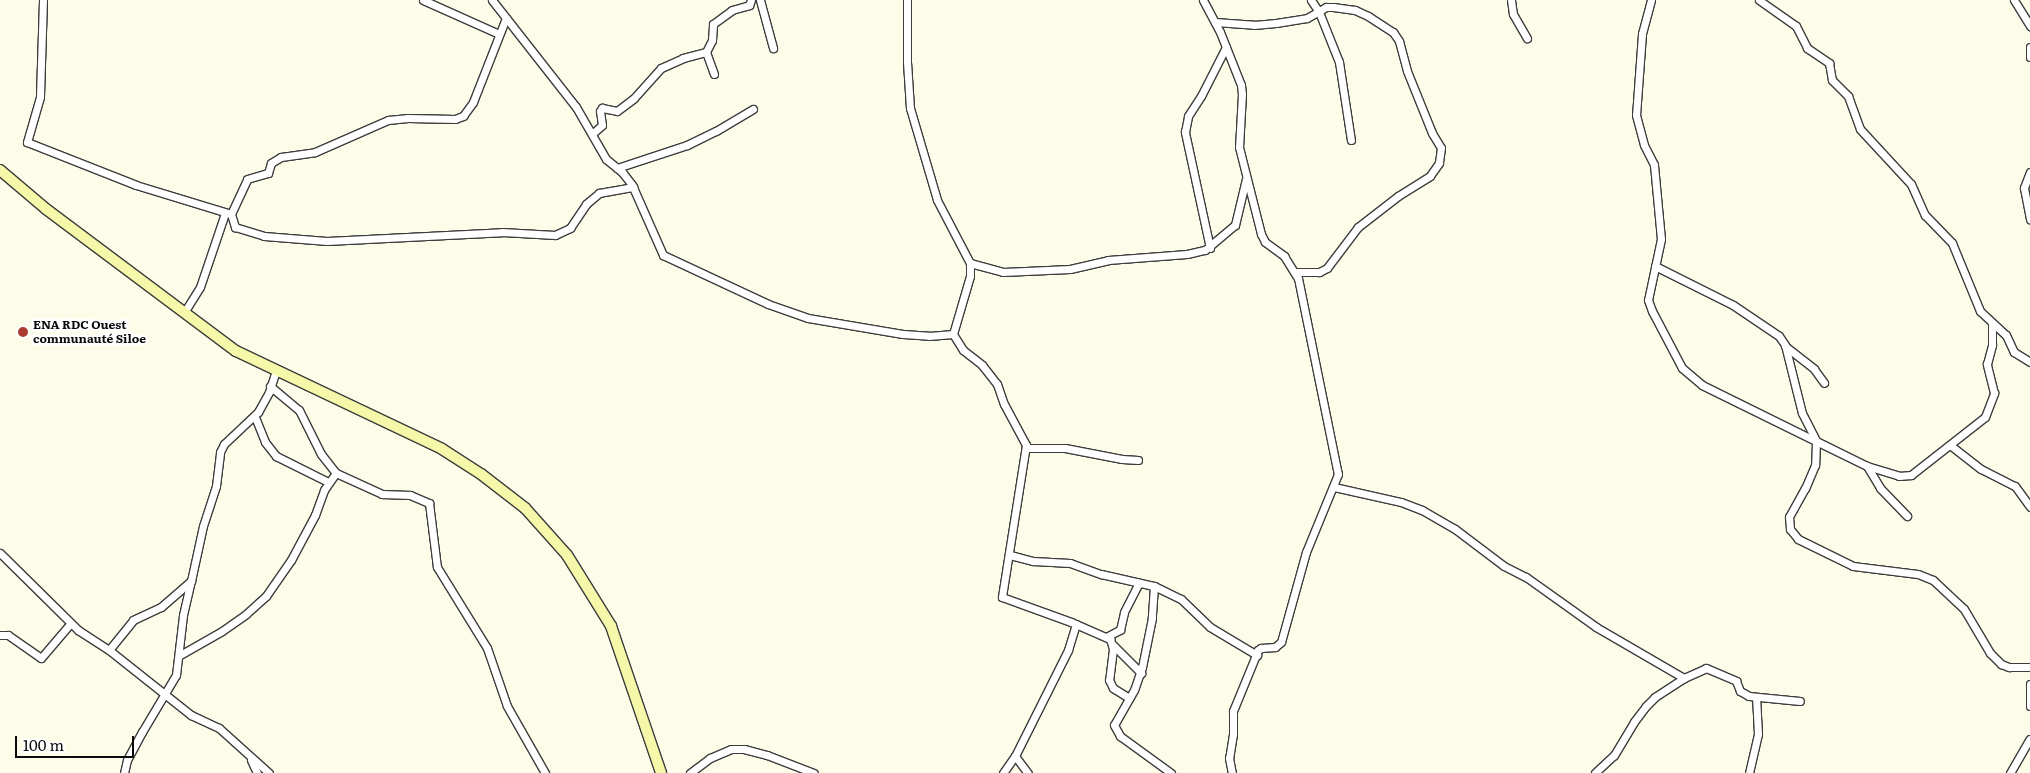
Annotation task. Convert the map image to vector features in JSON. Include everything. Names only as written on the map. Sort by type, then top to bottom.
[{"type":"main road","points":[[0,170],[53,214],[236,351],[442,449],[480,474],[525,508],[567,555],[611,626],[661,773]]},
{"type":"street","points":[[43,0],[40,97],[27,142],[136,185],[228,214],[235,227],[264,236],[327,241],[502,232],[555,235],[570,228],[586,204],[599,193],[633,187]]},
{"type":"street","points":[[423,0],[500,34]]},
{"type":"street","points":[[492,0],[576,107],[606,159],[617,168],[633,187],[645,210],[658,248],[671,261],[782,310],[808,318],[904,334],[929,336],[953,334]]},
{"type":"street","points":[[714,74],[706,52],[712,40],[714,22],[732,10],[749,5],[751,0]]},
{"type":"street","points":[[760,0],[773,48]]},
{"type":"street","points":[[907,0],[907,62],[910,108],[937,200],[970,263],[970,276],[953,334],[963,350],[987,370],[997,384],[1026,448],[1020,490],[1010,533],[1010,555],[1003,599],[1076,624],[1106,637],[1140,673]]},
{"type":"street","points":[[1203,0],[1226,47],[1242,94],[1239,147],[1263,239],[1284,256],[1295,272],[1338,464],[1338,474],[1334,487],[1306,552],[1281,642],[1275,647],[1261,648],[1234,711],[1234,734],[1229,758],[1232,773]]},
{"type":"street","points":[[1311,0],[1319,12],[1339,62],[1351,140]]},
{"type":"street","points":[[1511,0],[1513,14],[1527,38]]},
{"type":"street","points":[[1651,0],[1642,34],[1636,115],[1646,148],[1654,165],[1661,239],[1648,300],[1652,311],[1687,374],[1702,385],[1868,466],[1899,476],[1910,475],[1950,445],[1988,411],[1994,393],[1987,364],[1992,345],[1992,324]]},
{"type":"street","points":[[1759,0],[1796,26],[1807,48],[1829,63],[1832,80],[1848,96],[1860,129],[1911,184],[1925,215],[1952,243],[1980,312],[2006,334],[2014,352],[2030,362]]},
{"type":"street","points":[[2014,0],[2030,26]]},
{"type":"street","points":[[1215,22],[1254,25],[1295,20],[1319,12],[1326,7],[1355,10],[1368,16],[1396,36],[1402,49],[1407,71],[1441,152],[1439,163],[1430,176],[1398,196],[1361,224],[1327,268],[1320,272],[1295,272]]},
{"type":"street","points":[[185,311],[200,287],[228,214],[247,179],[268,173],[271,163],[281,157],[315,152],[388,120],[408,118],[455,119],[463,116],[473,102],[506,18]]},
{"type":"street","points":[[1210,248],[1184,132],[1188,116],[1201,96],[1226,47]]},
{"type":"street","points":[[2030,47],[2030,57]]},
{"type":"street","points":[[592,134],[602,125],[600,111],[602,108],[617,111],[634,98],[661,68],[683,58],[706,52]]},
{"type":"street","points":[[617,168],[687,145],[716,132],[753,109]]},
{"type":"street","points":[[2030,172],[2024,188],[2030,219]]},
{"type":"street","points":[[970,263],[1003,272],[1070,269],[1108,260],[1187,254],[1210,248],[1235,225],[1247,175]]},
{"type":"street","points":[[1655,266],[1740,309],[1779,336],[1785,345],[1814,369],[1824,383]]},
{"type":"street","points":[[1785,345],[1802,413],[1816,441],[1814,465],[1805,488],[1789,517],[1790,529],[1798,539],[1853,566],[1918,574],[1933,580],[1964,609],[1990,654],[2001,664],[2009,668],[2030,667]]},
{"type":"street","points":[[124,773],[127,760],[163,694],[176,675],[180,655],[183,615],[203,526],[216,486],[220,452],[224,444],[255,417],[276,370]]},
{"type":"street","points":[[270,386],[299,410],[321,454],[336,473],[382,494],[410,495],[429,502],[437,566],[487,648],[507,706],[545,773]]},
{"type":"street","points":[[255,417],[265,442],[276,456],[328,482]]},
{"type":"street","points":[[1950,445],[1981,469],[2015,486],[2030,507]]},
{"type":"street","points":[[1026,448],[1065,448],[1122,459],[1138,460]]},
{"type":"street","points":[[1868,466],[1880,488],[1907,516]]},
{"type":"street","points":[[180,655],[222,631],[246,614],[266,596],[277,583],[305,535],[328,482],[336,473]]},
{"type":"street","points":[[1334,487],[1401,502],[1422,510],[1455,529],[1504,566],[1526,577],[1596,627],[1684,678]]},
{"type":"street","points":[[0,553],[40,591],[70,624],[109,650],[192,715],[219,728],[269,773]]},
{"type":"street","points":[[1010,555],[1033,561],[1070,563],[1154,586],[1181,599],[1210,627],[1257,655]]},
{"type":"street","points":[[109,650],[133,620],[161,607],[191,581]]},
{"type":"street","points":[[1106,637],[1120,630],[1124,612],[1139,583]]},
{"type":"street","points":[[1154,586],[1152,618],[1140,673],[1129,698],[1115,720],[1115,730],[1135,749],[1171,773]]},
{"type":"street","points":[[0,635],[8,635],[41,658],[70,624]]},
{"type":"street","points":[[1003,773],[1015,756],[1072,641],[1076,624]]},
{"type":"street","points":[[1113,645],[1108,680],[1113,688],[1129,698]]},
{"type":"street","points":[[1595,773],[1614,755],[1646,706],[1660,693],[1684,678],[1706,668],[1736,681],[1740,691],[1756,697],[1800,701]]},
{"type":"street","points":[[2030,684],[2030,706]]},
{"type":"street","points":[[1749,773],[1758,734],[1756,697]]},
{"type":"street","points":[[2010,773],[2030,739]]},
{"type":"street","points":[[690,773],[710,758],[731,749],[744,749],[767,754],[814,773]]},
{"type":"street","points":[[1015,756],[1028,773]]},
{"type":"street","points":[[250,757],[257,773]]},
{"type":"place","name":"ENA RDC Ouest communauté Siloe","points":[[23,332]]}]
